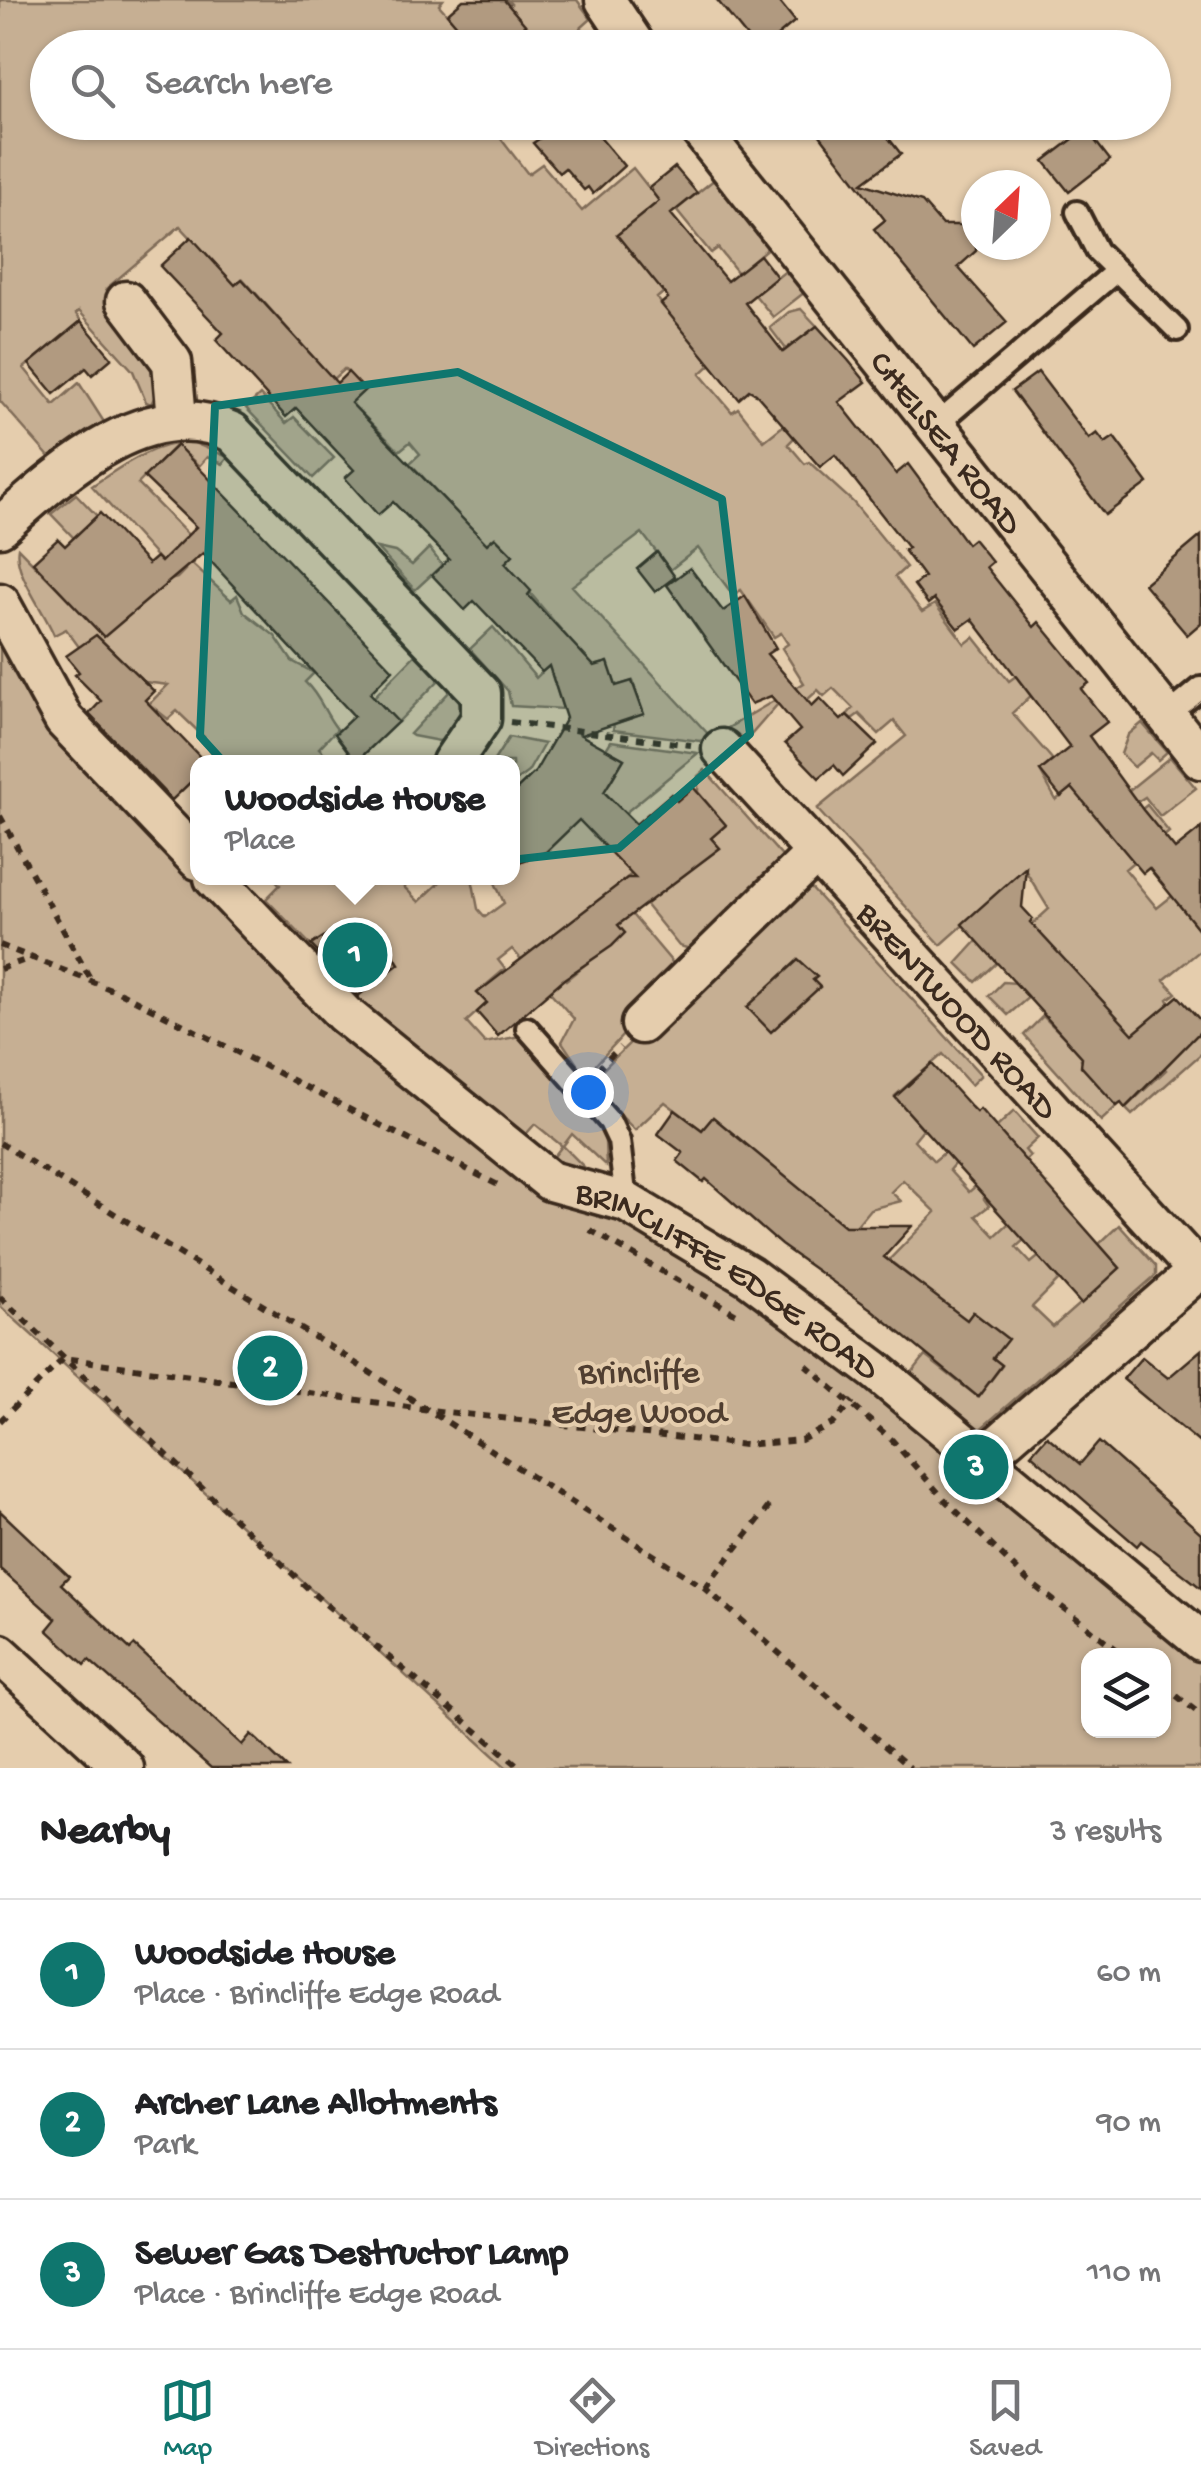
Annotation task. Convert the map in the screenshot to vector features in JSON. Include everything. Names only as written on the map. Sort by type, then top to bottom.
[{"type":"street","points":[[605,0],[626,30]]},
{"type":"street","name":"CHELSEA ROAD","points":[[708,140],[1201,758]]},
{"type":"street","points":[[126,301],[172,362],[177,419]]},
{"type":"street","points":[[0,527],[96,453],[141,427],[177,419],[222,427],[242,440],[474,684],[484,703],[481,719],[457,755]]},
{"type":"street","points":[[0,604],[64,720],[190,852]]},
{"type":"street","name":"BRENTWOOD ROAD","points":[[722,748],[1199,1269]]},
{"type":"street","points":[[641,1024],[816,852]]},
{"type":"street","name":"BRINCLIFFE EDGE ROAD","points":[[221,885],[344,1014],[550,1181],[626,1202],[749,1276],[875,1370],[1201,1640]]},
{"type":"street","points":[[982,1458],[1199,1269]]},
{"type":"street","points":[[0,1654],[124,1768]]},
{"type":"lane","points":[[1077,212],[1097,251],[1177,330]]},
{"type":"lane","points":[[935,426],[1115,272]]},
{"type":"lane","points":[[1167,716],[1201,688]]},
{"type":"lane","points":[[527,1028],[581,1088],[619,1141],[626,1202]]},
{"type":"path","points":[[481,719],[722,748]]},
{"type":"path","points":[[0,816],[92,981]]},
{"type":"path","points":[[2,943],[92,981],[515,1194]]},
{"type":"path","points":[[0,969],[32,957]]},
{"type":"path","points":[[581,1088],[641,1024]]},
{"type":"path","points":[[0,1143],[429,1410],[705,1588],[910,1768]]},
{"type":"path","points":[[586,1228],[751,1324]]},
{"type":"path","points":[[0,1298],[316,1596],[521,1768]]},
{"type":"path","points":[[795,1356],[892,1440],[944,1500],[1027,1580],[1115,1648]]},
{"type":"path","points":[[64,1358],[429,1410],[745,1445],[801,1440],[833,1424],[875,1370]]},
{"type":"path","points":[[0,1421],[64,1358]]},
{"type":"path","points":[[705,1588],[771,1504]]},
{"type":"path","points":[[1171,1691],[1201,1715]]},
{"type":"highlighted area","points":[[458,372],[722,499],[750,734],[619,848],[331,880],[200,736],[215,406]]},
{"type":"green space","points":[[0,0],[443,0],[439,5],[461,30],[30,30],[30,140],[502,140],[528,174],[542,164],[582,211],[633,168],[659,201],[617,235],[664,292],[657,298],[711,364],[700,374],[732,412],[738,408],[764,441],[784,425],[794,438],[788,444],[805,464],[809,462],[853,502],[906,567],[895,577],[922,612],[935,604],[965,644],[974,637],[1009,681],[1016,676],[1032,695],[1012,713],[1053,760],[1040,771],[1056,800],[1072,788],[1157,828],[1142,809],[1147,805],[1169,832],[1125,869],[1157,908],[1172,896],[1201,932],[1201,950],[1164,980],[1176,993],[1168,999],[1170,1003],[1198,1034],[1201,1031],[1201,1054],[1132,1115],[1125,1108],[1166,1070],[1121,1022],[1081,1059],[1117,1106],[1101,1121],[1024,1035],[1043,1016],[1067,1040],[1105,1004],[1068,963],[1008,1015],[989,996],[1003,982],[1016,983],[1035,928],[976,982],[957,963],[988,929],[1006,948],[1049,909],[1025,870],[941,945],[817,809],[906,736],[894,721],[879,734],[859,714],[852,719],[847,715],[853,708],[833,688],[824,696],[818,690],[807,700],[778,704],[750,736],[737,737],[728,728],[804,683],[782,648],[788,644],[781,633],[774,637],[741,590],[733,595],[698,548],[670,570],[642,533],[572,586],[710,736],[700,741],[613,730],[614,724],[643,714],[633,681],[616,686],[607,662],[554,680],[563,709],[511,706],[508,691],[470,649],[493,627],[536,678],[572,643],[505,563],[512,555],[495,537],[486,544],[410,463],[420,454],[410,442],[399,451],[351,403],[364,390],[344,369],[333,379],[243,279],[235,285],[180,226],[106,289],[139,328],[155,356],[158,387],[151,404],[146,402],[133,371],[79,311],[76,314],[81,321],[24,368],[54,405],[79,383],[106,425],[51,459],[0,401]]},
{"type":"green space","points":[[507,0],[577,0],[591,19],[579,30],[528,30],[506,8],[511,4]]},
{"type":"green space","points":[[715,179],[770,246],[738,273],[718,248],[711,253],[676,210]]},
{"type":"green space","points":[[787,270],[805,292],[773,317],[755,295]]},
{"type":"green space","points":[[801,309],[817,326],[786,349],[770,328],[789,312]]},
{"type":"green space","points":[[260,395],[286,423],[294,417],[334,458],[313,478],[246,408]]},
{"type":"green space","points":[[192,442],[228,457],[223,464],[207,457],[199,466],[176,445],[138,484],[204,551],[192,564],[231,600],[237,595],[244,612],[275,636],[292,661],[314,673],[305,682],[337,729],[319,748],[326,755],[215,755],[201,741],[204,737],[177,711],[168,719],[149,704],[168,685],[145,682],[135,673],[124,684],[79,647],[66,629],[54,635],[25,579],[18,548],[73,604],[177,578],[185,570],[170,553],[161,562],[92,486],[151,451],[178,443]]},
{"type":"green space","points":[[76,494],[97,516],[74,538],[51,514]]},
{"type":"green space","points":[[377,548],[395,552],[412,565],[429,548],[442,565],[415,590]]},
{"type":"green space","name":"Brincliffe Edge Wood","points":[[0,644],[62,731],[190,868],[190,885],[206,885],[335,1023],[673,1245],[905,1416],[1201,1653],[1201,1768],[507,1768],[0,1306]]},
{"type":"green space","points":[[417,653],[441,678],[398,722],[374,697]]},
{"type":"green space","points":[[452,689],[461,713],[452,737],[439,741],[410,734]]},
{"type":"green space","points":[[1142,723],[1167,752],[1158,760],[1151,753],[1134,767],[1121,754],[1128,735]]},
{"type":"green space","points":[[509,737],[544,744],[528,772],[520,778],[520,755],[497,755]]},
{"type":"green space","points":[[611,741],[698,753],[596,837],[666,844],[612,891],[677,968],[676,978],[585,1076],[562,1042],[574,1019],[512,949],[498,960],[505,969],[478,992],[487,1003],[466,1022],[485,1043],[520,1036],[529,1040],[597,1124],[605,1140],[606,1166],[572,1134],[563,1146],[596,1179],[549,1163],[562,1146],[535,1124],[520,1141],[347,1002],[399,964],[376,927],[354,940],[344,924],[311,945],[266,899],[280,885],[406,885],[419,902],[437,885],[473,885],[478,909],[485,917],[504,903],[496,885],[520,885],[520,850],[610,783],[624,759],[606,749]],"holes":[[[598,901],[624,933],[566,980],[540,949]]]},
{"type":"green space","points":[[1170,757],[1196,788],[1160,816],[1145,797],[1137,802],[1128,791]]},
{"type":"green space","points":[[705,770],[787,862],[695,950],[679,946],[645,904],[720,848],[711,838],[726,825],[698,792],[698,776]]},
{"type":"green space","points":[[800,876],[981,1075],[971,1085],[943,1054],[895,1096],[923,1129],[914,1140],[934,1161],[945,1152],[955,1163],[949,1170],[969,1192],[1013,1153],[997,1127],[1014,1111],[1038,1138],[1025,1150],[1030,1156],[984,1199],[989,1206],[976,1216],[995,1236],[1009,1223],[1024,1240],[1016,1247],[1031,1263],[1043,1253],[1060,1279],[1032,1307],[1053,1327],[1120,1268],[1099,1244],[1119,1225],[1156,1266],[1156,1275],[976,1433],[907,1379],[925,1356],[978,1397],[1002,1366],[993,1358],[1007,1339],[958,1332],[912,1278],[889,1260],[936,1212],[903,1180],[891,1192],[901,1201],[870,1209],[851,1232],[713,1117],[702,1130],[665,1102],[635,1130],[589,1083]]},
{"type":"building","points":[[463,0],[504,0],[530,30],[461,30],[447,14]]},
{"type":"building","points":[[717,0],[778,0],[795,21],[784,30],[741,30]]},
{"type":"building","points":[[602,140],[624,166],[593,194],[588,187],[584,190],[565,168],[559,173],[533,143]]},
{"type":"building","points":[[824,140],[890,140],[901,154],[862,183],[922,202],[942,225],[961,225],[961,260],[966,260],[958,267],[1007,322],[973,350],[874,229],[885,220]]},
{"type":"building","points":[[1072,140],[1095,140],[1110,160],[1069,192],[1044,161]]},
{"type":"building","points":[[675,167],[697,193],[671,214],[727,281],[760,255],[777,277],[745,303],[783,352],[817,326],[848,360],[866,382],[839,402],[896,474],[908,464],[967,544],[973,539],[992,562],[986,567],[1034,627],[1039,622],[1089,683],[1081,689],[1107,722],[1089,736],[1143,810],[1175,849],[1201,828],[1201,932],[1149,868],[1143,873],[1072,788],[1061,797],[1040,771],[1070,747],[972,619],[958,629],[934,599],[928,604],[914,585],[924,577],[904,550],[908,548],[835,455],[820,467],[756,394],[749,390],[739,399],[661,304],[668,298],[617,235],[659,201],[649,188]]},
{"type":"building","points":[[191,237],[235,285],[242,279],[337,383],[348,372],[365,390],[351,403],[487,544],[495,537],[513,555],[505,563],[531,591],[528,595],[594,666],[608,662],[616,686],[632,681],[644,714],[581,735],[624,759],[604,792],[636,824],[671,794],[677,801],[693,787],[726,825],[711,838],[720,848],[618,925],[625,933],[612,946],[564,979],[498,1036],[477,1012],[487,1003],[477,993],[627,878],[635,878],[579,820],[546,852],[520,862],[520,786],[535,772],[566,718],[549,666],[542,672],[474,601],[465,610],[432,575],[449,559],[393,502],[378,515],[345,478],[354,470],[296,408],[286,417],[216,340],[223,333],[160,266]]},
{"type":"building","points":[[81,321],[112,358],[92,375],[86,368],[54,394],[29,364]]},
{"type":"building","points":[[1038,372],[1089,439],[1097,433],[1105,443],[1114,437],[1148,483],[1105,515],[1012,391]]},
{"type":"building","points":[[177,445],[393,670],[370,693],[398,722],[363,755],[351,755],[335,734],[354,716],[203,553],[104,637],[33,562],[58,539],[65,546],[100,513],[148,564],[156,557],[161,562],[196,527],[144,477]]},
{"type":"building","points":[[1201,536],[1201,623],[1187,635],[1144,584]]},
{"type":"building","points":[[657,552],[675,577],[655,592],[637,569]]},
{"type":"building","points":[[690,568],[723,611],[745,596],[776,648],[767,654],[812,706],[820,698],[841,720],[847,715],[877,744],[843,776],[834,765],[819,778],[785,743],[800,730],[771,696],[751,704],[667,585]]},
{"type":"building","points":[[96,635],[154,691],[145,700],[198,755],[190,755],[190,783],[172,800],[89,714],[101,701],[75,675],[79,672],[66,656]]},
{"type":"building","points":[[1026,867],[1022,907],[1033,919],[1030,922],[1133,1034],[1178,996],[1201,1021],[1201,1031],[1125,1108],[1121,1103],[1117,1106],[1081,1066],[1082,1057],[962,924]]},
{"type":"building","points":[[344,924],[354,940],[376,927],[399,964],[358,996],[311,945]]},
{"type":"building","points":[[798,960],[817,977],[813,980],[820,987],[771,1032],[747,1007]]},
{"type":"building","points":[[932,1064],[976,1112],[980,1109],[1120,1268],[1081,1304],[895,1097]]},
{"type":"building","points":[[675,1110],[702,1130],[713,1117],[845,1226],[912,1226],[884,1257],[967,1320],[973,1312],[1008,1339],[993,1358],[1002,1365],[978,1397],[871,1309],[781,1245],[706,1179],[703,1182],[677,1161],[683,1153],[658,1134]]},
{"type":"building","points":[[1201,1350],[1201,1444],[1123,1379],[1142,1357],[1168,1378]]},
{"type":"building","points":[[1047,1436],[1080,1464],[1099,1442],[1201,1533],[1201,1588],[1141,1541],[1137,1546],[1031,1454]]},
{"type":"building","points":[[0,1511],[69,1576],[61,1584],[130,1649],[134,1645],[242,1745],[251,1734],[287,1768],[211,1768],[89,1660],[85,1665],[47,1630],[56,1619],[0,1569]]},
{"type":"place","name":"Woodside House","points":[[355,955]]},
{"type":"place","name":"Archer Lane Allotments","points":[[270,1368]]},
{"type":"place","name":"Sewer Gas Destructor Lamp","points":[[976,1467]]}]
